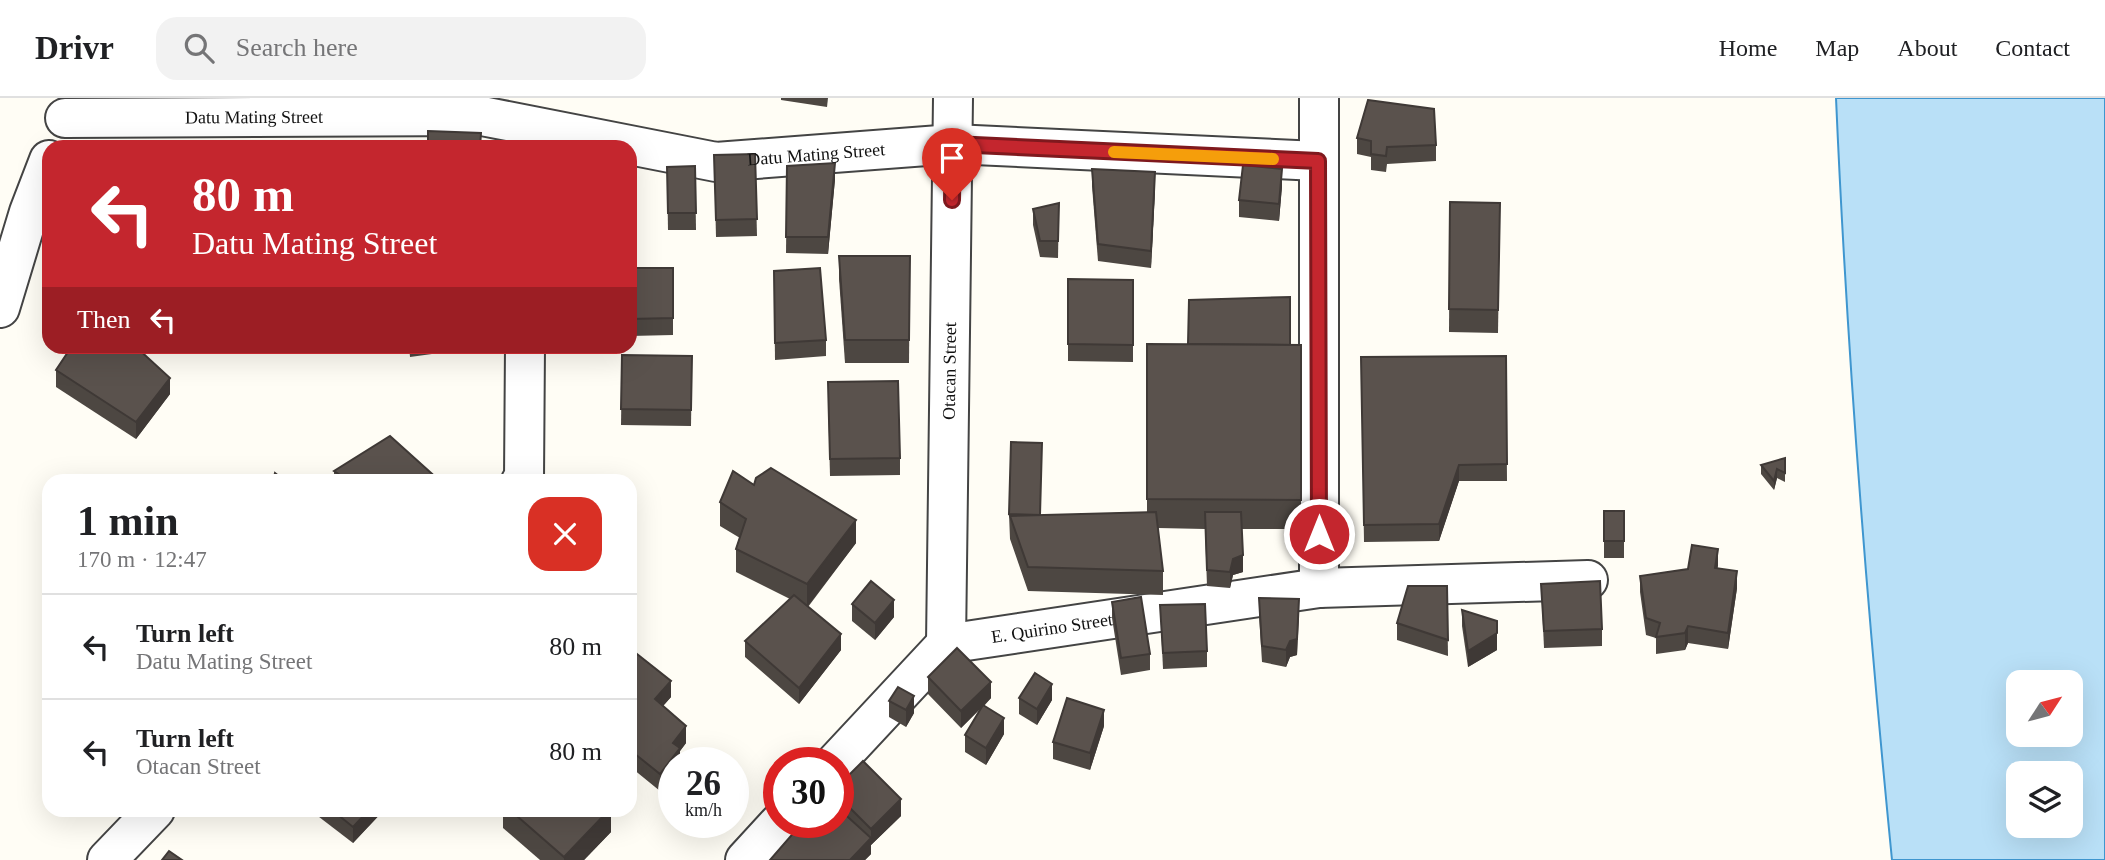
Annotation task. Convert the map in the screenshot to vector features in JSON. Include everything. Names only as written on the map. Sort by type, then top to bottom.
[{"type":"street","name":"Otacan Street","points":[[946,644],[953,98]]},
{"type":"street","points":[[1319,98],[1319,588]]},
{"type":"street","name":"Datu Mating Street","points":[[62,121],[430,114],[482,116],[609,140]]},
{"type":"street","name":"Datu Mating Street","points":[[637,146],[716,162],[953,144],[1318,161]]},
{"type":"street","points":[[0,309],[42,178]]},
{"type":"street","points":[[524,474],[525,354]]},
{"type":"street","name":"E. Quirino Street","points":[[946,644],[1319,588],[1588,580]]},
{"type":"street","points":[[850,747],[946,644]]},
{"type":"street","points":[[107,860],[148,817]]},
{"type":"street","points":[[745,860],[765,838]]},
{"type":"water","points":[[1836,98],[2105,98],[2105,860],[1892,860],[1874,670],[1846,289]]},
{"type":"building","points":[[1368,100],[1434,109],[1436,145],[1387,147],[1386,156],[1371,154],[1371,141],[1357,138]]},
{"type":"building","points":[[428,131],[481,133],[480,140],[428,140]]},
{"type":"building","points":[[755,154],[757,219],[716,220],[714,155]]},
{"type":"building","points":[[835,163],[828,237],[786,237],[787,166]]},
{"type":"building","points":[[1243,165],[1282,169],[1279,204],[1239,200]]},
{"type":"building","points":[[695,166],[696,213],[668,213],[667,167]]},
{"type":"building","points":[[1092,169],[1155,172],[1151,251],[1098,244]]},
{"type":"building","points":[[1450,202],[1500,203],[1498,310],[1449,309]]},
{"type":"building","points":[[1059,203],[1058,241],[1040,241],[1033,209]]},
{"type":"building","points":[[839,256],[910,256],[909,340],[845,340]]},
{"type":"building","points":[[637,268],[673,268],[673,318],[637,319]]},
{"type":"building","points":[[820,268],[826,340],[775,343],[774,271]]},
{"type":"building","points":[[1068,279],[1133,280],[1133,345],[1068,344]]},
{"type":"building","points":[[1290,297],[1290,345],[1188,344],[1189,300]]},
{"type":"building","points":[[1147,344],[1301,345],[1301,500],[1147,499]]},
{"type":"building","points":[[67,354],[144,354],[170,378],[136,422],[56,370]]},
{"type":"building","points":[[622,355],[692,356],[691,410],[621,409]]},
{"type":"building","points":[[1506,356],[1507,464],[1459,465],[1439,524],[1364,525],[1361,357]]},
{"type":"building","points":[[898,381],[900,458],[830,459],[828,382]]},
{"type":"building","points":[[390,436],[432,474],[338,474],[334,471]]},
{"type":"building","points":[[1011,442],[1042,443],[1040,515],[1009,514]]},
{"type":"building","points":[[1785,458],[1785,473],[1777,469],[1774,481],[1761,465]]},
{"type":"building","points":[[771,468],[856,520],[807,584],[736,549],[746,519],[720,502],[733,471],[754,485],[756,478]]},
{"type":"building","points":[[1604,511],[1624,511],[1624,541],[1604,541]]},
{"type":"building","points":[[1156,512],[1163,571],[1028,567],[1010,516]]},
{"type":"building","points":[[1205,512],[1241,512],[1243,555],[1233,559],[1230,572],[1207,570]]},
{"type":"building","points":[[1692,545],[1718,549],[1715,568],[1737,571],[1728,633],[1688,626],[1685,633],[1656,637],[1660,623],[1646,618],[1640,576],[1688,569]]},
{"type":"building","points":[[871,581],[894,600],[875,623],[852,604]]},
{"type":"building","points":[[1600,581],[1602,629],[1544,631],[1541,584]]},
{"type":"building","points":[[1408,586],[1447,586],[1448,640],[1397,623]]},
{"type":"building","points":[[794,595],[841,634],[799,688],[745,641]]},
{"type":"building","points":[[1141,597],[1150,654],[1121,658],[1112,602]]},
{"type":"building","points":[[1259,598],[1299,599],[1297,639],[1290,641],[1286,650],[1262,646]]},
{"type":"building","points":[[1205,604],[1207,651],[1163,653],[1160,605]]},
{"type":"building","points":[[1462,610],[1497,621],[1497,633],[1468,651]]},
{"type":"building","points":[[957,648],[991,682],[961,711],[928,677]]},
{"type":"building","points":[[637,654],[671,681],[655,699],[686,726],[673,743],[679,747],[658,747],[658,772],[637,756]]},
{"type":"building","points":[[1035,673],[1052,684],[1037,709],[1019,698]]},
{"type":"building","points":[[898,687],[914,696],[906,710],[889,701]]},
{"type":"building","points":[[1067,698],[1104,710],[1090,753],[1053,742]]},
{"type":"building","points":[[983,705],[1004,718],[986,748],[965,735]]},
{"type":"building","points":[[863,761],[901,799],[871,829],[854,812],[854,770]]},
{"type":"building","points":[[341,817],[362,817],[353,827]]},
{"type":"building","points":[[518,817],[602,817],[564,857]]},
{"type":"building","points":[[854,823],[871,838],[850,860],[770,860],[789,838],[854,838]]},
{"type":"building","points":[[169,851],[182,860],[162,860]]},
{"type":"slow traffic","points":[[1114,152],[1273,159]]},
{"type":"route","points":[[952,200],[953,144],[1318,161],[1319,534]]}]
